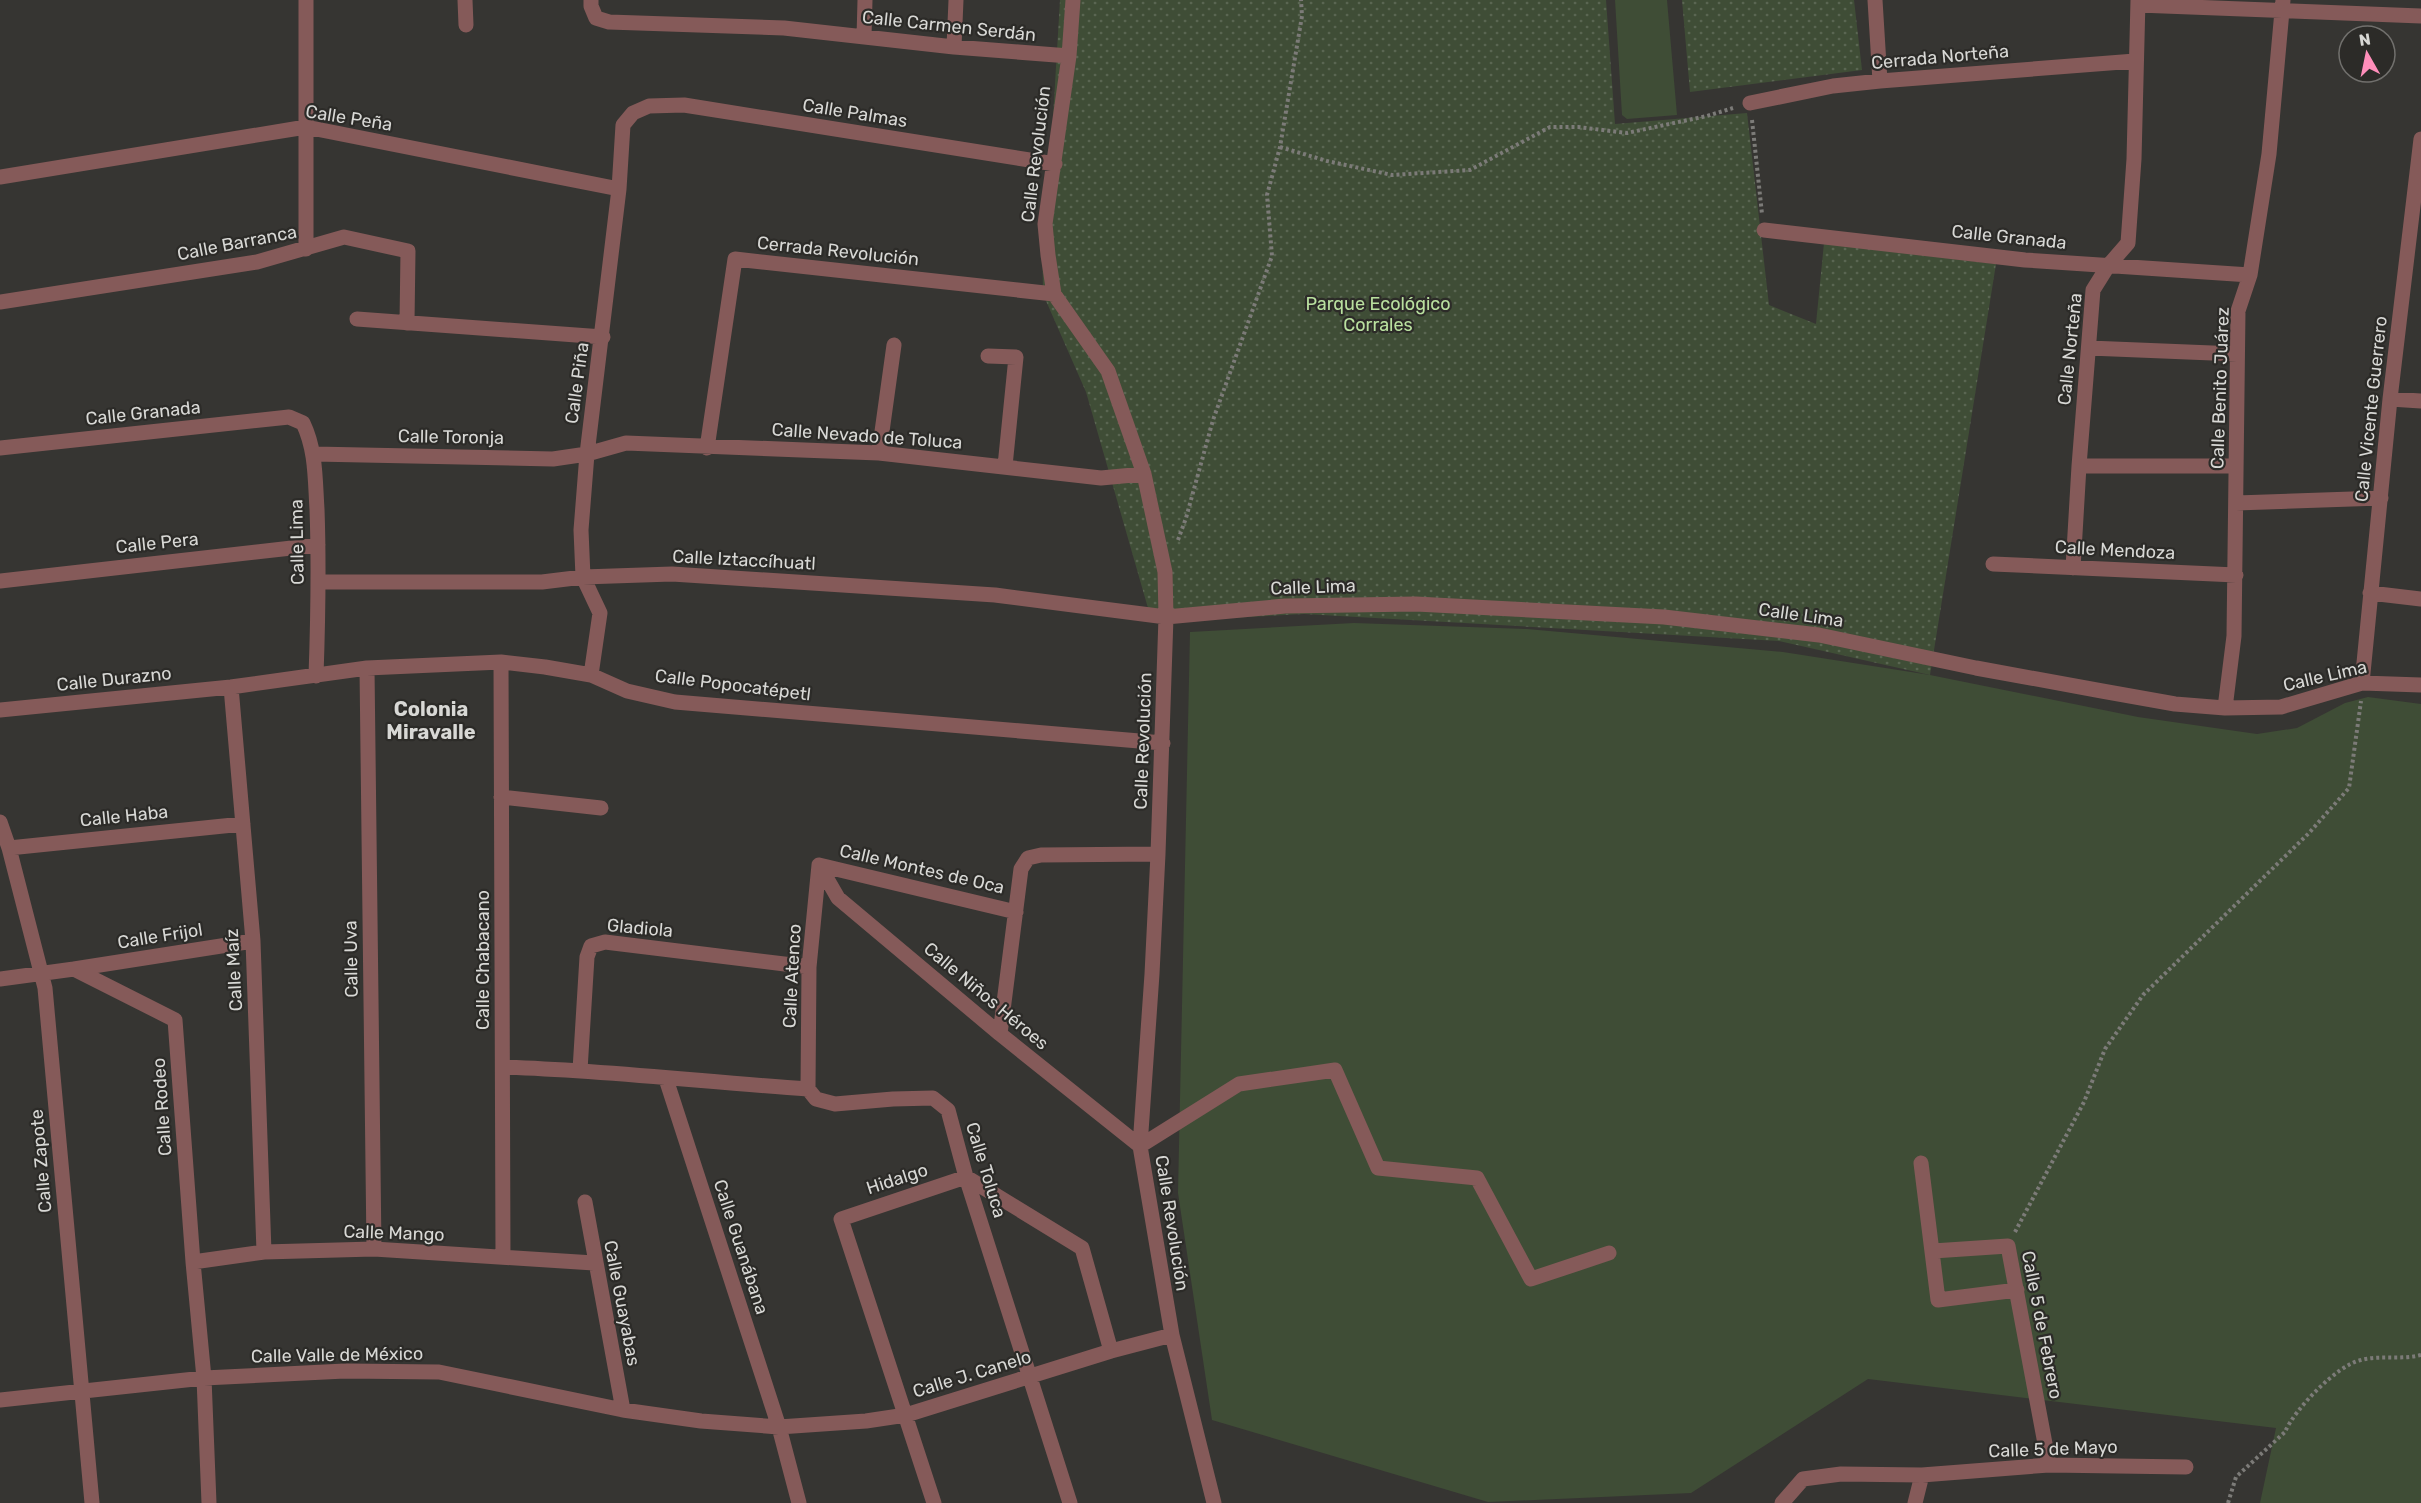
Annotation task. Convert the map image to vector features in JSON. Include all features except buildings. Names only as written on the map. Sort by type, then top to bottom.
[{"type":"street","points":[[306,0],[306,249]]},
{"type":"street","points":[[465,0],[466,25]]},
{"type":"street","name":"Calle Carmen Serdán","points":[[591,0],[596,18],[609,22],[784,28],[954,47],[1069,56]]},
{"type":"street","points":[[864,37],[865,0]]},
{"type":"street","points":[[954,47],[956,0]]},
{"type":"street","name":"Calle Revolución","points":[[1073,0],[1069,56],[1045,224],[1054,294],[1108,371],[1144,474],[1165,572],[1163,743],[1140,1146],[1172,1335],[1214,1503]]},
{"type":"street","points":[[1875,0],[1880,81]]},
{"type":"street","points":[[2138,2],[2283,4],[2421,16]]},
{"type":"street","name":"Calle Norteña","points":[[2073,568],[2093,290],[2108,266],[2128,243],[2138,2]]},
{"type":"street","name":"Calle Benito Juárez","points":[[2225,708],[2234,636],[2238,312],[2250,275],[2269,154],[2283,4]]},
{"type":"street","name":"Cerrada Norteña","points":[[1750,103],[1833,86],[2135,61]]},
{"type":"street","name":"Calle Palmas","points":[[650,106],[684,105],[1055,164]]},
{"type":"street","name":"Calle Piña","points":[[591,675],[600,613],[583,577],[581,530],[587,454],[603,337],[619,189],[623,125],[633,113],[650,106]]},
{"type":"street","name":"Calle Peña","points":[[0,177],[306,127],[619,189]]},
{"type":"street","name":"Calle Vicente Guerrero","points":[[2362,683],[2421,139]]},
{"type":"street","name":"Calle Granada","points":[[1764,230],[2025,260],[2250,275]]},
{"type":"street","name":"Calle Barranca","points":[[0,302],[257,262],[344,237],[408,251],[407,323]]},
{"type":"street","name":"Cerrada Revolución","points":[[707,448],[735,259],[1054,294]]},
{"type":"street","points":[[357,319],[603,337]]},
{"type":"street","points":[[879,453],[894,345]]},
{"type":"street","points":[[2089,348],[2237,354]]},
{"type":"street","points":[[988,356],[1016,357],[1005,466]]},
{"type":"street","points":[[2391,399],[2421,401]]},
{"type":"street","name":"Calle Granada","points":[[0,448],[289,417]]},
{"type":"street","name":"Calle Lima","points":[[289,417],[303,423],[314,454],[319,582],[316,676]]},
{"type":"street","name":"Calle Nevado de Toluca","points":[[587,454],[626,443],[879,453],[1101,478],[1144,474]]},
{"type":"street","name":"Calle Toronja","points":[[314,454],[553,459],[587,454]]},
{"type":"street","points":[[2079,466],[2236,466]]},
{"type":"street","points":[[2236,503],[2381,498]]},
{"type":"street","name":"Calle Pera","points":[[0,581],[318,545]]},
{"type":"street","name":"Calle Mendoza","points":[[1993,564],[2236,575]]},
{"type":"street","name":"Calle Iztaccíhuatl","points":[[319,582],[542,582],[583,577],[672,574],[995,595],[1166,617]]},
{"type":"street","points":[[2370,593],[2421,599]]},
{"type":"street","name":"Calle Lima","points":[[1166,617],[1285,606],[1416,604],[1664,617],[1819,635],[1976,668],[2102,691],[2175,704],[2225,708],[2281,707],[2362,683],[2421,685]]},
{"type":"street","name":"Calle Popocatépetl","points":[[231,687],[367,669],[501,662],[591,675],[627,691],[675,702],[1163,743]]},
{"type":"street","name":"Calle Chabacano","points":[[501,662],[503,1257]]},
{"type":"street","name":"Calle Uva","points":[[367,669],[374,1249]]},
{"type":"street","name":"Calle Durazno","points":[[0,710],[231,687]]},
{"type":"street","name":"Calle Maíz","points":[[231,687],[253,941],[264,1252]]},
{"type":"street","points":[[501,797],[601,808]]},
{"type":"street","name":"Calle Zapote","points":[[0,822],[9,848],[45,988],[92,1503]]},
{"type":"street","name":"Calle Haba","points":[[9,848],[243,824]]},
{"type":"street","name":"Calle Montes de Oca","points":[[819,865],[1016,912],[1021,869],[1028,858],[1041,855],[1158,854]]},
{"type":"street","name":"Calle Niños Héroes","points":[[819,865],[838,898],[1000,1034],[1140,1146]]},
{"type":"street","name":"Calle Atenco","points":[[808,1089],[809,967],[819,865]]},
{"type":"street","points":[[1000,1034],[1016,912]]},
{"type":"street","name":"Calle Frijol","points":[[74,969],[253,941]]},
{"type":"street","name":"Gladiola","points":[[579,1070],[587,957],[591,946],[605,942],[809,967]]},
{"type":"street","points":[[0,979],[74,969]]},
{"type":"street","name":"Calle Rodeo","points":[[74,969],[175,1020],[204,1378],[209,1503]]},
{"type":"street","name":"Calle Toluca","points":[[503,1067],[579,1070],[808,1089],[816,1099],[835,1104],[933,1098],[948,1110],[966,1177],[1070,1503]]},
{"type":"street","points":[[1140,1146],[1239,1084],[1335,1070],[1378,1168],[1477,1178],[1531,1279],[1609,1253]]},
{"type":"street","name":"Calle Guanábana","points":[[666,1079],[778,1427],[800,1503]]},
{"type":"street","points":[[1921,1163],[1938,1300],[2017,1290]]},
{"type":"street","points":[[966,1177],[1082,1248],[1111,1351]]},
{"type":"street","name":"Hidalgo","points":[[906,1415],[841,1219],[966,1177]]},
{"type":"street","name":"Calle Guayabas","points":[[585,1202],[594,1263],[622,1410]]},
{"type":"street","name":"Calle 5 de Febrero","points":[[1933,1251],[2008,1246],[2049,1465]]},
{"type":"street","name":"Calle Mango","points":[[193,1262],[264,1252],[374,1249],[594,1263]]},
{"type":"street","name":"Calle J. Canelo","points":[[778,1427],[866,1421],[906,1415],[1111,1351],[1172,1335]]},
{"type":"street","name":"Calle Valle de México","points":[[0,1400],[82,1393],[204,1378],[345,1371],[439,1372],[622,1410],[700,1421],[778,1427]]},
{"type":"street","points":[[906,1415],[934,1503]]},
{"type":"street","name":"Calle 5 de Mayo","points":[[1782,1503],[1803,1479],[1841,1474],[1922,1475],[2049,1465],[2186,1467]]},
{"type":"street","points":[[1915,1503],[1922,1475]]},
{"type":"path","points":[[1165,572],[1186,518],[1213,420],[1272,256],[1267,195],[1280,147],[1302,16],[1301,0]]},
{"type":"path","points":[[1280,147],[1327,161],[1392,175],[1470,170],[1550,127],[1578,127],[1627,133],[1707,116],[1750,103],[1764,230]]},
{"type":"path","points":[[2008,1246],[2084,1102],[2105,1049],[2143,994],[2309,832],[2349,788],[2362,683]]},
{"type":"path","points":[[2228,1503],[2236,1478],[2285,1432],[2289,1423],[2330,1377],[2359,1360],[2421,1355]]},
{"type":"green space","name":"Parque Ecológico Corrales","points":[[1060,0],[1606,0],[1615,124],[1747,113],[1769,305],[1816,324],[1824,243],[1996,264],[1930,675],[1779,641],[1304,614],[1152,622],[1086,392],[1043,294],[1042,213],[1050,168]]},
{"type":"green space","points":[[1615,0],[1667,0],[1677,115],[1627,119],[1622,115]]},
{"type":"green space","points":[[1682,0],[1854,0],[1862,70],[1690,92]]},
{"type":"green space","points":[[1354,623],[1527,629],[1783,652],[1930,675],[2138,717],[2257,734],[2297,728],[2345,703],[2368,697],[2421,704],[2421,1503],[2260,1503],[2276,1428],[1868,1379],[1691,1493],[1488,1502],[1212,1420],[1178,1193],[1190,632]]},
{"type":"district","name":"Colonia Miravalle","points":[[431,720]]}]
